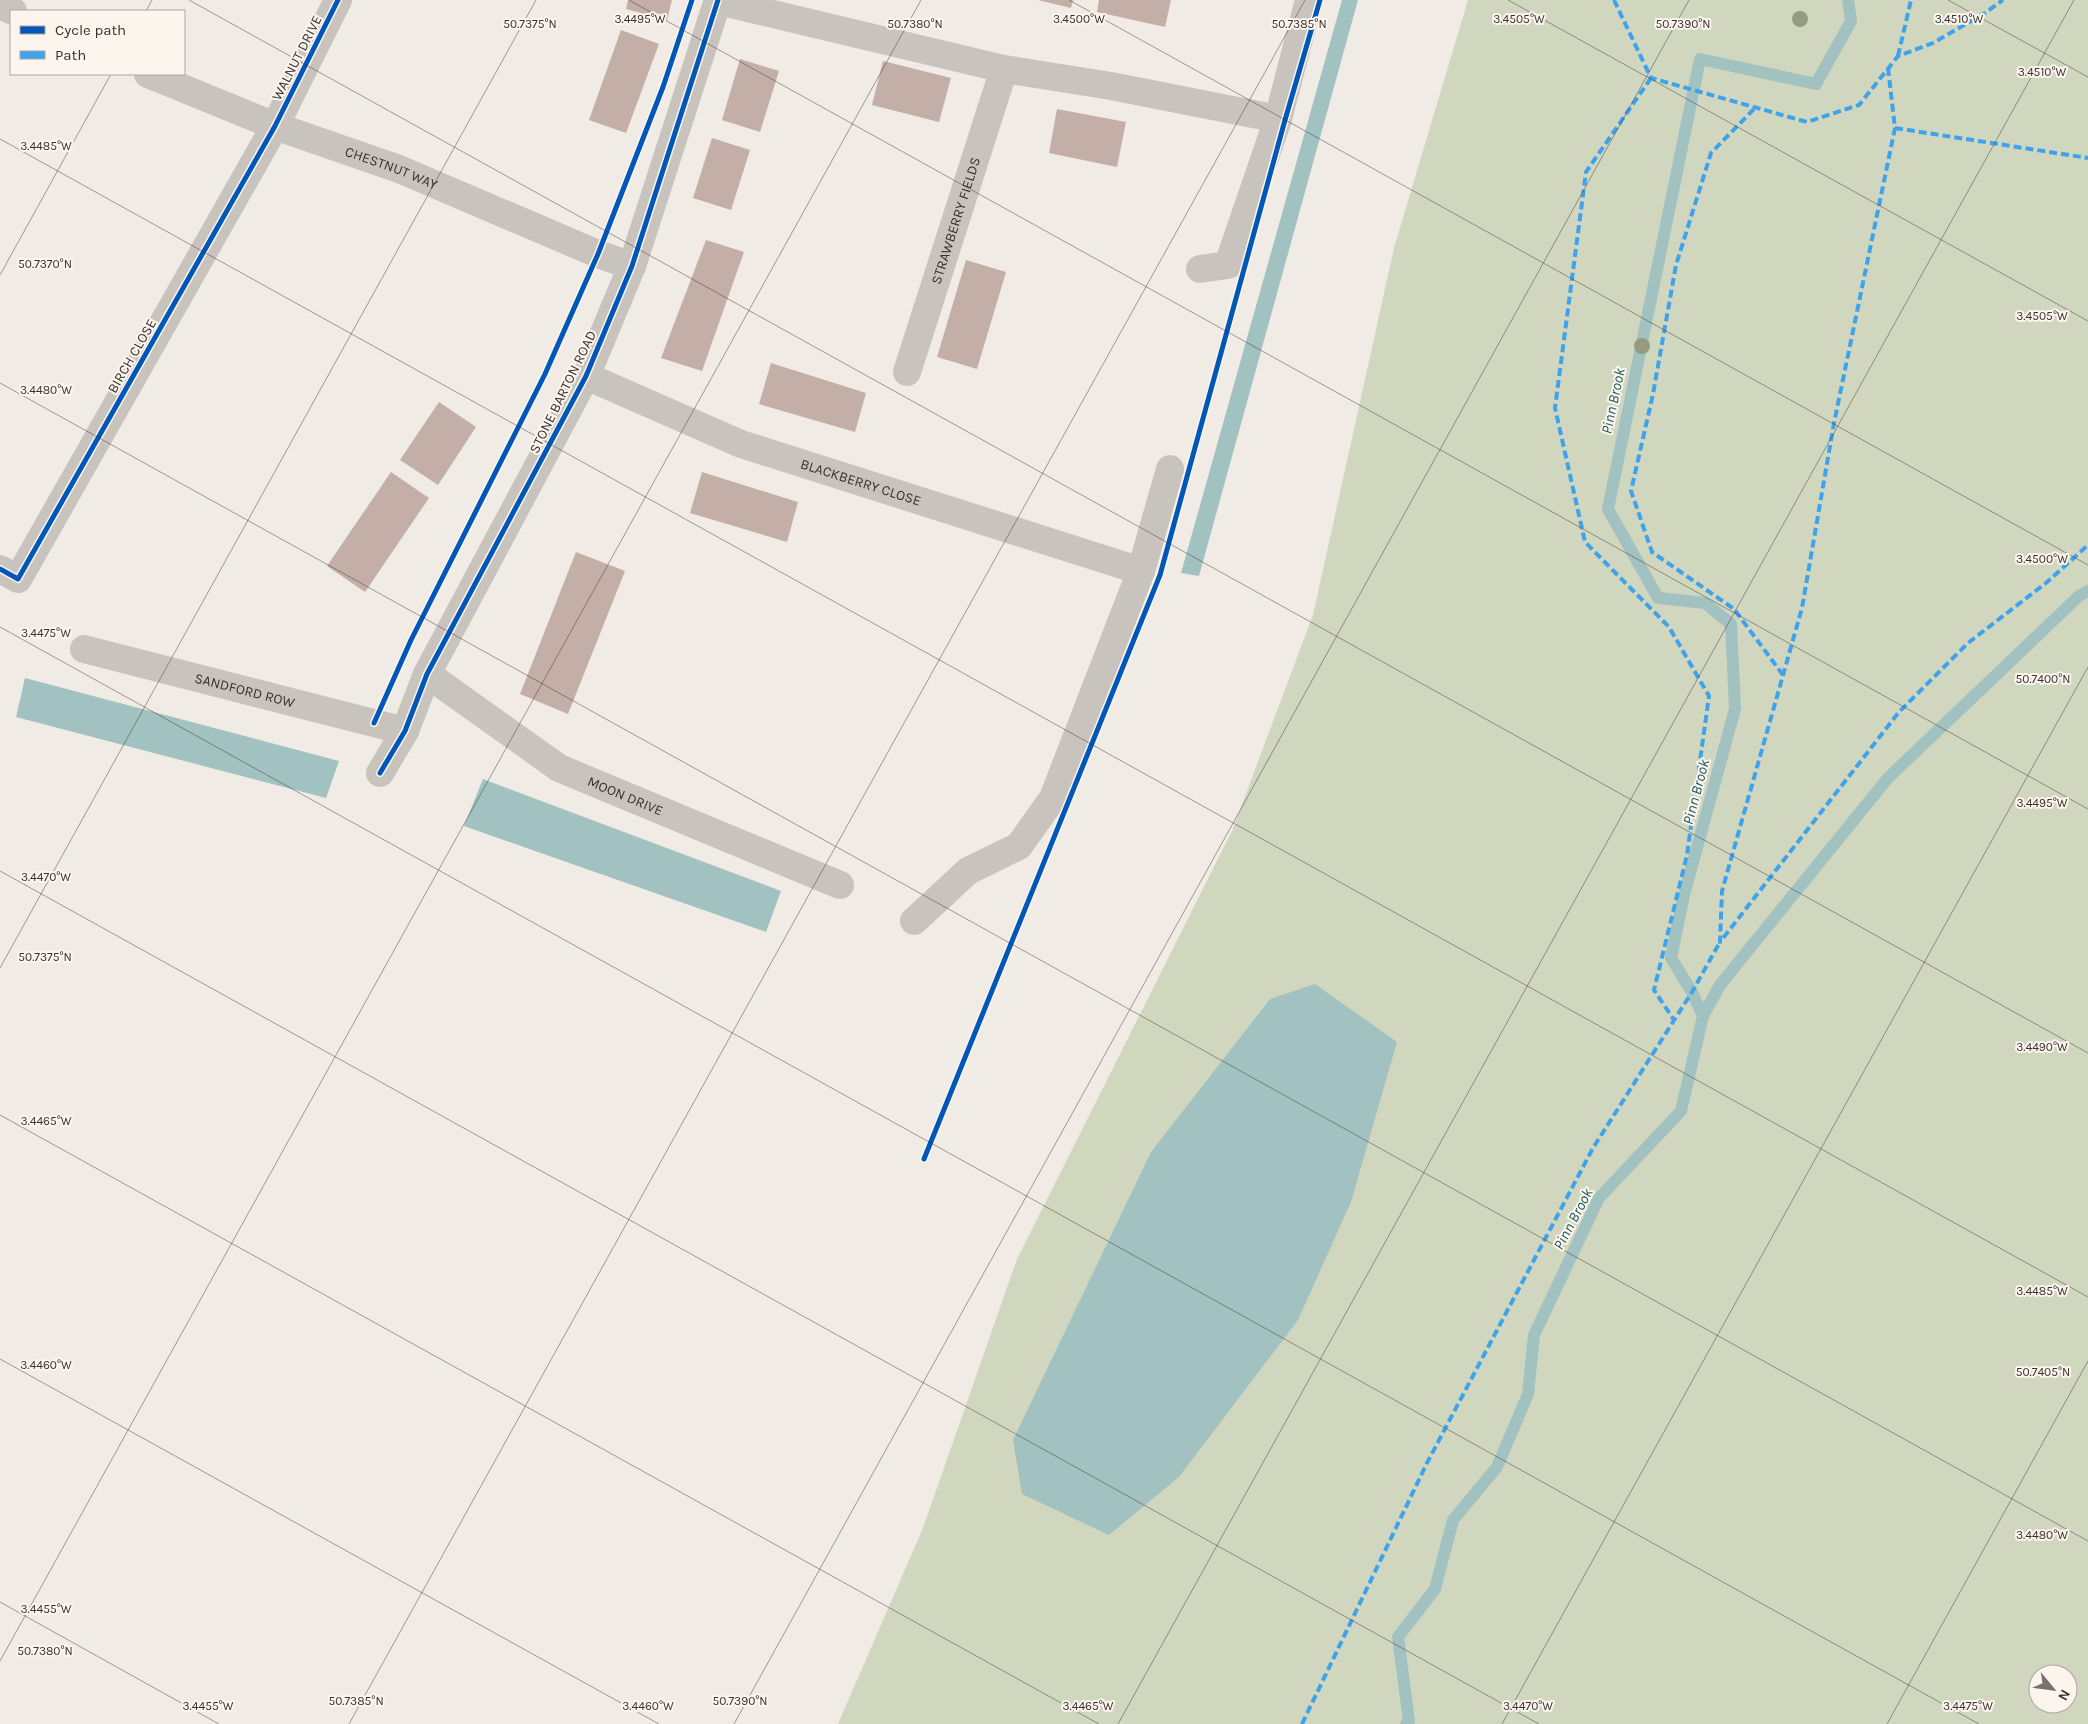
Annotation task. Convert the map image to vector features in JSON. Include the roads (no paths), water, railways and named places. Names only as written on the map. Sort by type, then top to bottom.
[{"type":"street","name":"WALNUT DRIVE","points":[[275,126],[338,0]]},
{"type":"street","points":[[718,0],[1004,69],[1110,86],[1278,119]]},
{"type":"street","name":"STONE BARTON ROAD","points":[[380,773],[405,731],[428,674],[586,376],[632,266],[718,0]]},
{"type":"street","points":[[1200,269],[1228,265],[1278,119],[1309,0]]},
{"type":"street","name":"STRAWBERRY FIELDS","points":[[907,372],[1004,69]]},
{"type":"street","name":"CHESTNUT WAY","points":[[150,75],[275,126],[399,169],[598,254],[632,266]]},
{"type":"street","name":"BIRCH CLOSE","points":[[0,569],[18,579],[275,126]]},
{"type":"street","name":"BLACKBERRY CLOSE","points":[[586,376],[741,444],[1141,572]]},
{"type":"street","points":[[914,921],[968,872],[1019,846],[1054,798],[1141,572],[1170,469]]},
{"type":"street","name":"SANDFORD ROW","points":[[84,649],[405,731]]},
{"type":"street","name":"MOON DRIVE","points":[[428,674],[560,768],[840,885]]},
{"type":"water","points":[[1342,0],[1358,0],[1199,576],[1181,573]]},
{"type":"water","points":[[25,678],[339,761],[326,798],[16,717]]},
{"type":"water","points":[[483,779],[781,891],[766,932],[464,826]]},
{"type":"water","points":[[1315,984],[1397,1042],[1351,1202],[1298,1320],[1179,1477],[1109,1535],[1022,1494],[1013,1440],[1151,1152],[1270,999]]},
{"type":"waterway","name":"Pinn Brook","points":[[1406,1724],[1409,1721],[1398,1637],[1435,1589],[1453,1520],[1497,1467],[1528,1394],[1534,1335],[1599,1198],[1681,1111],[1703,1016],[1692,992],[1671,958],[1684,895],[1735,709],[1731,624],[1705,603],[1658,598],[1608,509],[1700,59],[1816,84],[1851,21],[1848,0]]},
{"type":"waterway","points":[[1703,1016],[1720,985],[1888,778],[2079,596],[2088,591]]}]
